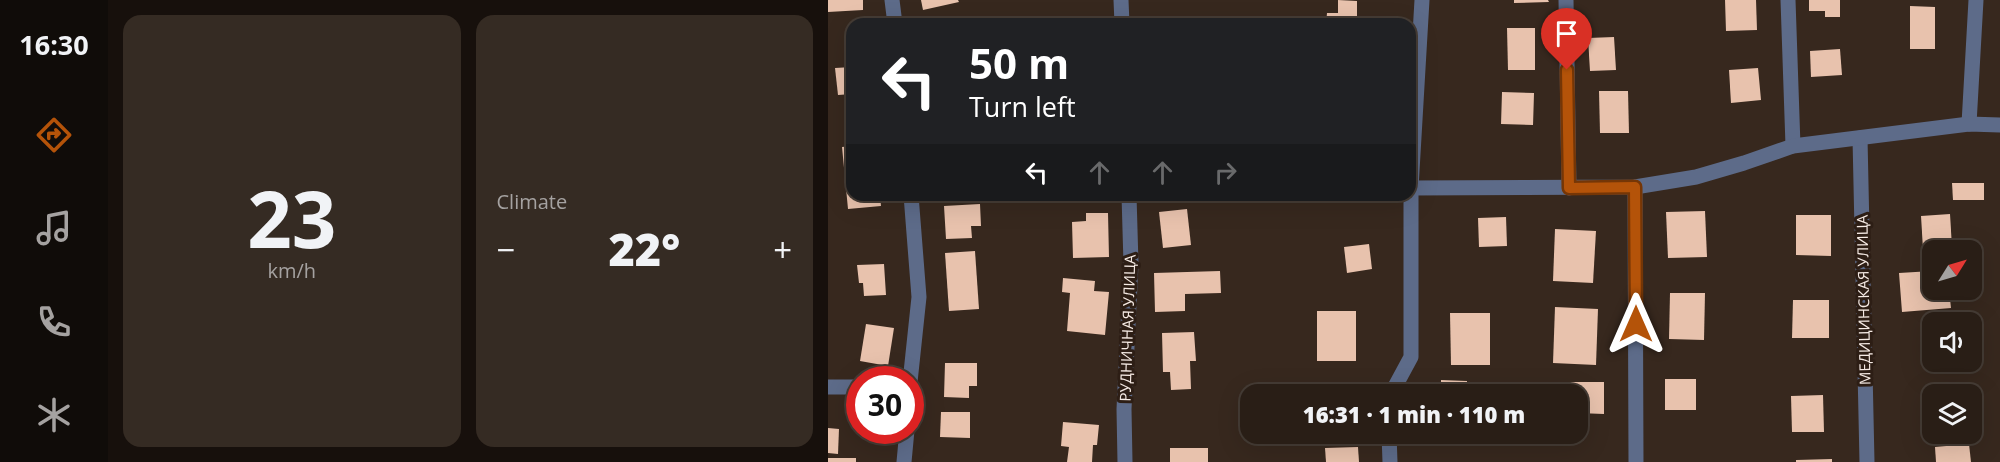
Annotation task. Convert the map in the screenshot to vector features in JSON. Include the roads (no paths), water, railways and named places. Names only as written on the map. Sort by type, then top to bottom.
[{"type":"street","points":[[892,0],[894,18]]},
{"type":"street","points":[[1121,0],[1122,18]]},
{"type":"street","points":[[1416,94],[1422,0]]},
{"type":"street","points":[[1566,0],[1569,188]]},
{"type":"street","points":[[1788,0],[1793,146]]},
{"type":"street","points":[[1969,124],[1976,0]]},
{"type":"street","points":[[1416,188],[1635,187],[1696,177],[1793,146],[1969,124],[2000,125]]},
{"type":"street","name":"МЕДИЦИНСКАЯ УЛИЦА","points":[[1860,138],[1867,462]]},
{"type":"street","points":[[1635,187],[1636,462]]},
{"type":"street","points":[[911,201],[919,297],[912,366]]},
{"type":"street","name":"РУДНИЧНАЯ УЛИЦА","points":[[1125,462],[1124,409],[1131,264],[1129,201]]},
{"type":"street","points":[[1396,384],[1411,357],[1410,201]]},
{"type":"street","points":[[828,387],[846,387]]},
{"type":"street","points":[[904,462],[906,444]]},
{"type":"street","points":[[1389,444],[1390,462]]}]
